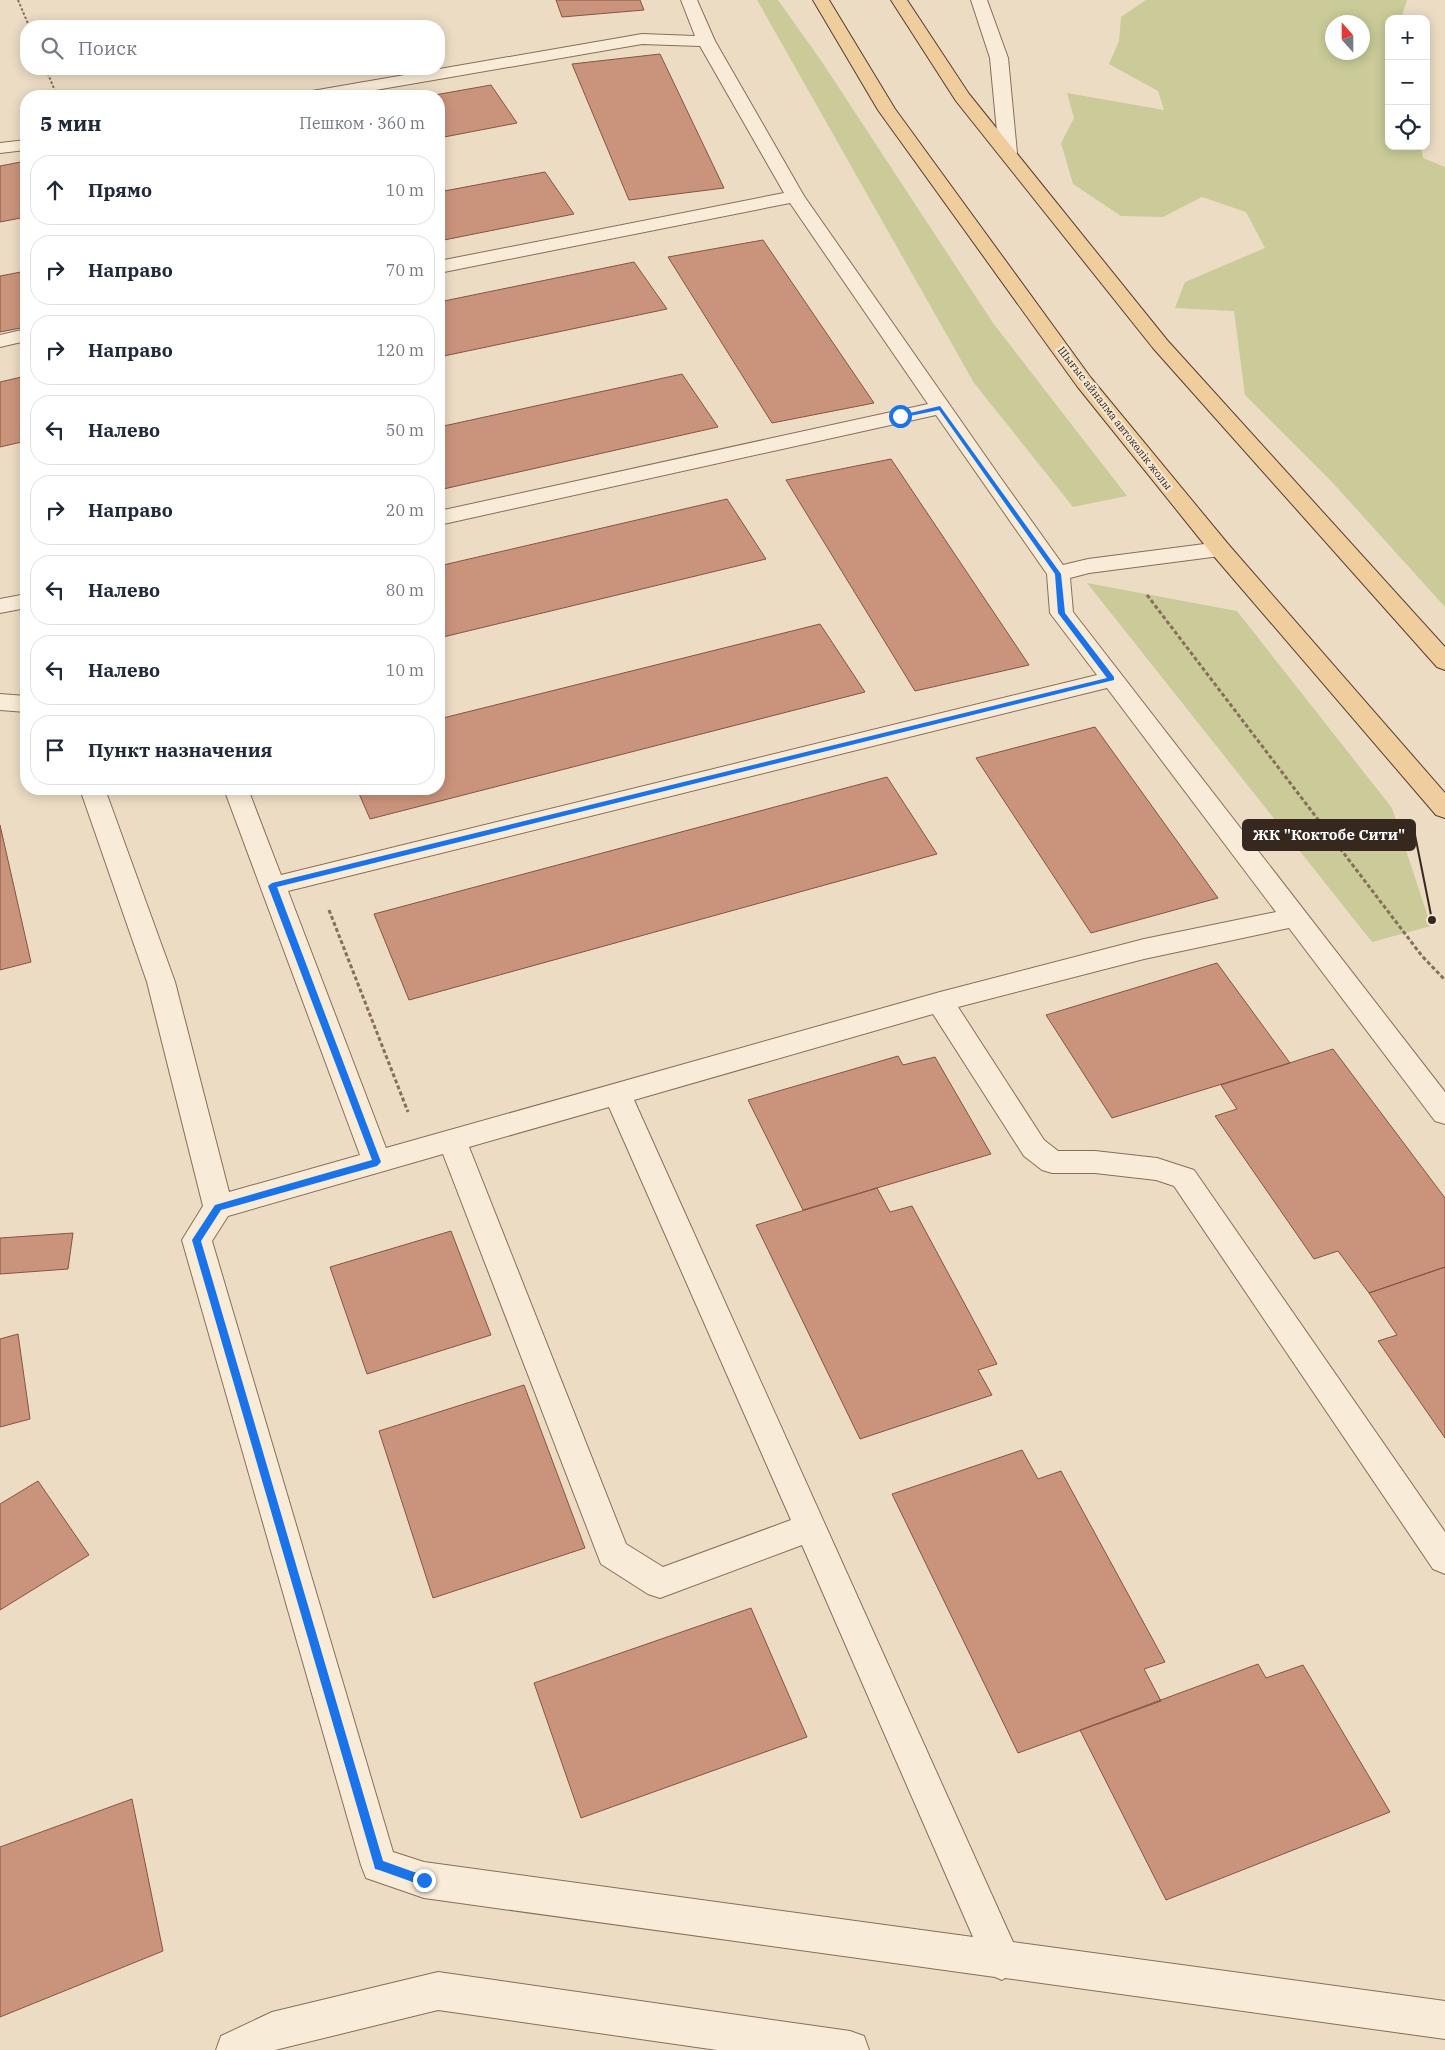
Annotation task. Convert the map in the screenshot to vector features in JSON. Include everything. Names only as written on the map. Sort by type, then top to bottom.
[{"type":"main road","name":"Шығыс айналма автокөлік жолы","points":[[821,0],[887,110],[1079,374],[1220,549],[1445,809]]},
{"type":"main road","points":[[899,0],[962,97],[1160,344],[1445,662]]},
{"type":"lane","points":[[689,0],[706,41],[795,196],[940,408],[1058,574],[1062,613],[1445,1113]]},
{"type":"lane","points":[[980,0],[999,58],[1008,153]]},
{"type":"lane","points":[[445,73],[642,39],[706,41]]},
{"type":"lane","points":[[347,90],[434,75]]},
{"type":"lane","points":[[0,148],[20,146]]},
{"type":"lane","points":[[445,265],[795,196]]},
{"type":"lane","points":[[0,340],[20,336]]},
{"type":"lane","points":[[445,517],[940,408]]},
{"type":"lane","points":[[1058,574],[1088,566],[1220,549]]},
{"type":"lane","points":[[0,606],[20,602]]},
{"type":"lane","points":[[272,886],[1112,679]]},
{"type":"lane","points":[[0,702],[20,704]]},
{"type":"lane","points":[[94,795],[161,982],[218,1207]]},
{"type":"lane","points":[[238,795],[377,1162]]},
{"type":"lane","points":[[1295,917],[1144,949],[940,1002],[218,1207],[196,1240],[379,1865],[424,1880],[1002,1961],[1445,2020]]},
{"type":"lane","points":[[940,1002],[1034,1148],[1052,1162],[1094,1162],[1157,1169],[1184,1178],[1445,1559]]},
{"type":"lane","points":[[617,1094],[811,1527],[1002,1961]]},
{"type":"lane","points":[[452,1140],[613,1554],[660,1583],[811,1527]]},
{"type":"lane","points":[[235,2050],[272,2031],[438,1991],[739,2042],[850,2050]]},
{"type":"path","points":[[18,0],[26,20]]},
{"type":"path","points":[[48,75],[55,90]]},
{"type":"path","points":[[1144,591],[1422,956],[1445,980]]},
{"type":"path","points":[[315,874],[422,1149]]},
{"type":"green space","points":[[757,0],[778,0],[822,62],[993,323],[1127,496],[1073,507],[974,383]]},
{"type":"green space","points":[[1146,0],[1407,0],[1402,15],[1385,15],[1385,150],[1422,150],[1423,158],[1445,167],[1445,607],[1332,482],[1245,395],[1234,311],[1175,308],[1185,282],[1265,248],[1246,212],[1202,197],[1163,217],[1121,216],[1073,184],[1061,143],[1074,118],[1067,93],[1164,110],[1158,91],[1109,64],[1119,41],[1121,17]]},
{"type":"green space","points":[[1087,583],[1237,611],[1392,808],[1431,926],[1372,942]]},
{"type":"building","points":[[556,0],[640,0],[644,10],[562,17]]},
{"type":"building","points":[[660,54],[724,188],[629,200],[572,64]]},
{"type":"building","points":[[491,85],[517,123],[445,137],[445,93]]},
{"type":"building","points":[[20,162],[20,218],[0,222],[0,166]]},
{"type":"building","points":[[545,172],[574,214],[445,240],[445,191]]},
{"type":"building","points":[[763,240],[874,403],[772,423],[668,257]]},
{"type":"building","points":[[634,262],[667,309],[445,356],[445,301]]},
{"type":"building","points":[[20,272],[20,328],[0,332],[0,276]]},
{"type":"building","points":[[682,374],[718,427],[445,489],[445,426]]},
{"type":"building","points":[[20,377],[20,442],[0,447],[0,382]]},
{"type":"building","points":[[891,459],[1029,665],[915,691],[786,480]]},
{"type":"building","points":[[727,499],[766,559],[445,637],[445,565]]},
{"type":"building","points":[[820,624],[865,692],[370,819],[360,795],[445,795],[445,718]]},
{"type":"building","points":[[1095,727],[1218,898],[1091,933],[976,758]]},
{"type":"building","points":[[887,777],[937,854],[409,1000],[374,914]]},
{"type":"building","points":[[0,825],[31,962],[0,970]]},
{"type":"building","points":[[1217,963],[1290,1063],[1112,1118],[1046,1015]]},
{"type":"building","points":[[1333,1049],[1445,1198],[1445,1267],[1369,1293],[1338,1251],[1314,1259],[1215,1116],[1237,1109],[1221,1085]]},
{"type":"building","points":[[898,1056],[903,1065],[935,1057],[991,1154],[803,1210],[748,1100]]},
{"type":"building","points":[[877,1188],[890,1212],[912,1206],[997,1364],[978,1370],[992,1395],[860,1439],[756,1225]]},
{"type":"building","points":[[451,1231],[491,1335],[367,1374],[330,1267]]},
{"type":"building","points":[[73,1233],[68,1269],[0,1274],[0,1238]]},
{"type":"building","points":[[1445,1267],[1445,1438],[1378,1341],[1397,1335],[1369,1293]]},
{"type":"building","points":[[18,1334],[30,1419],[0,1427],[0,1339]]},
{"type":"building","points":[[524,1385],[585,1548],[433,1598],[379,1431]]},
{"type":"building","points":[[1022,1450],[1038,1479],[1061,1471],[1165,1662],[1144,1669],[1161,1701],[1018,1753],[892,1494]]},
{"type":"building","points":[[38,1481],[89,1555],[0,1610],[0,1504]]},
{"type":"building","points":[[751,1608],[807,1737],[581,1818],[534,1683]]},
{"type":"building","points":[[1258,1664],[1266,1678],[1303,1665],[1390,1812],[1166,1900],[1080,1730]]},
{"type":"building","points":[[132,1799],[163,1951],[0,2017],[0,1847]]},
{"type":"place","name":"ЖК \"Коктобе Сити\"","points":[[1432,920]]},
{"type":"route","points":[[424,1880],[379,1865],[196,1240],[218,1207],[377,1162],[272,886],[1112,679],[1062,613],[1058,574],[940,408],[900,416]]}]
